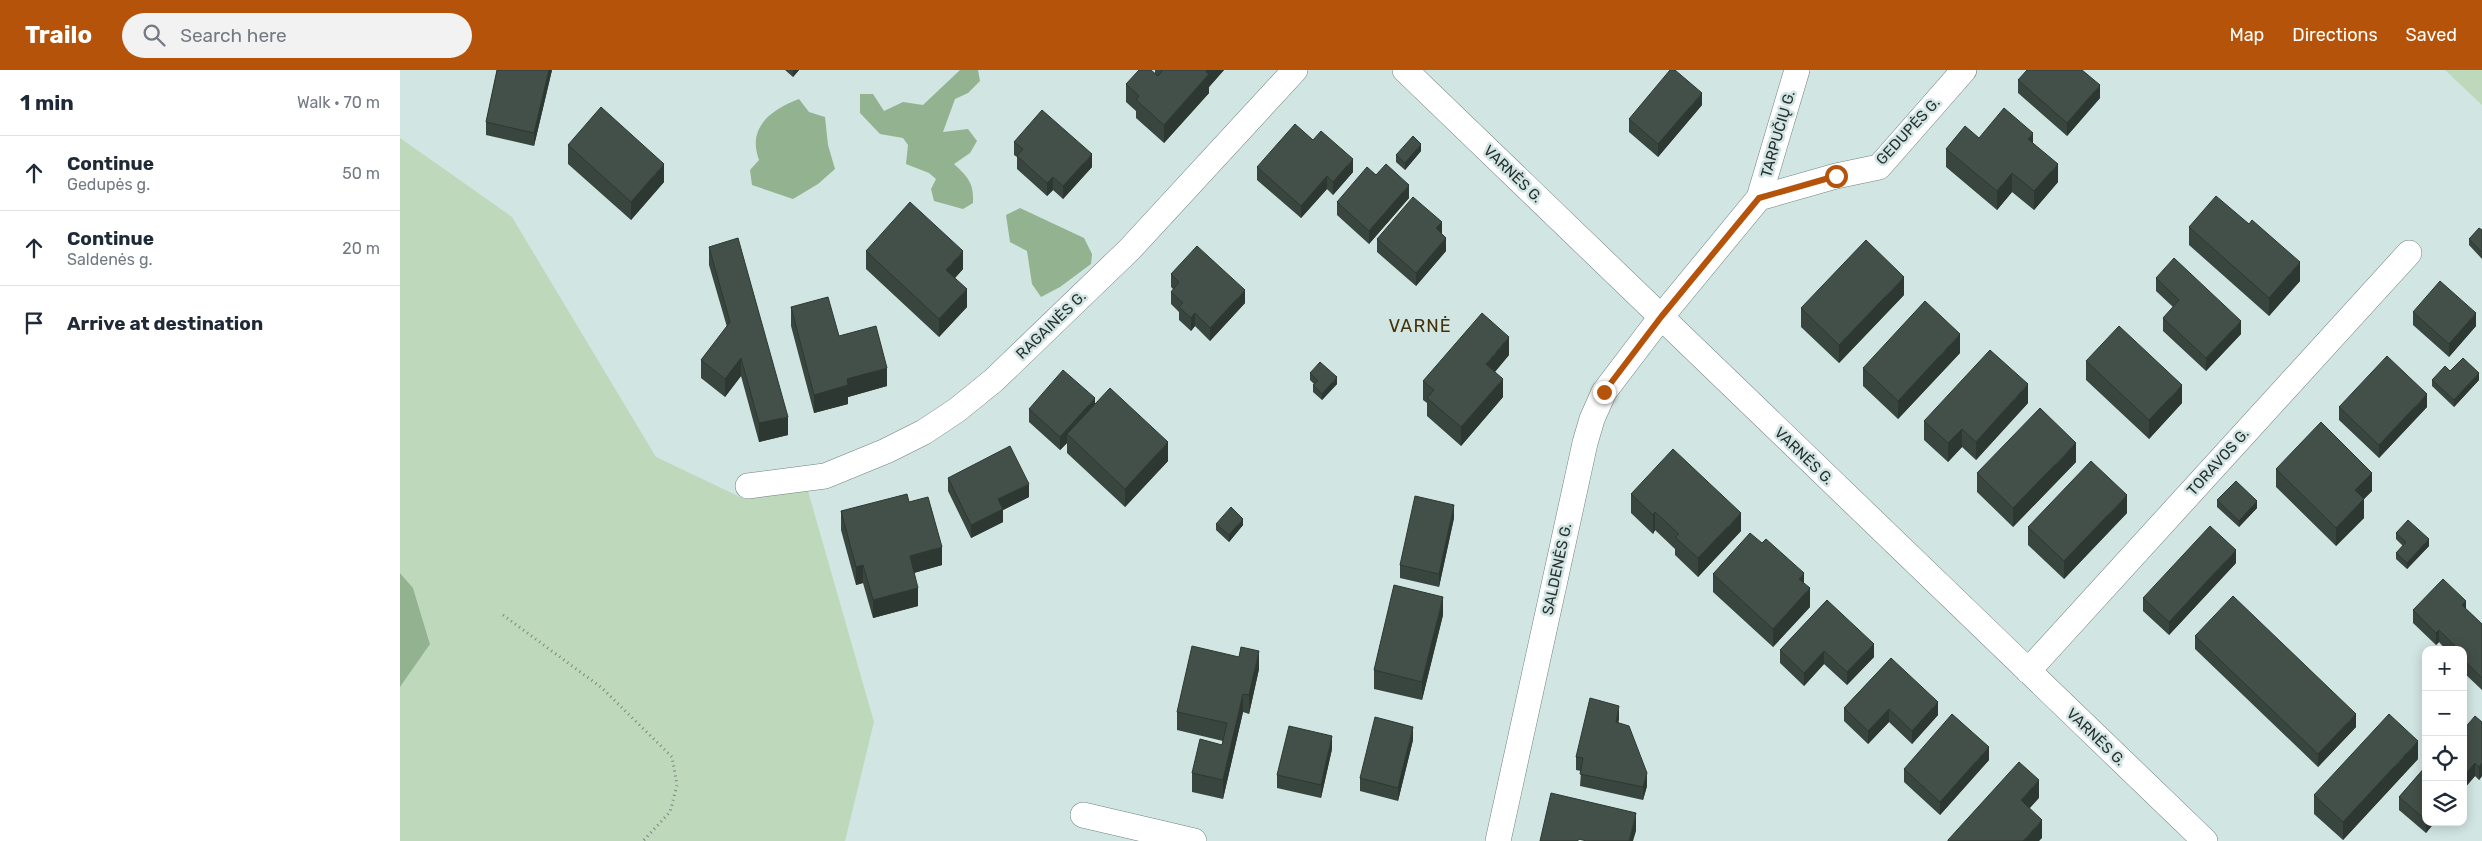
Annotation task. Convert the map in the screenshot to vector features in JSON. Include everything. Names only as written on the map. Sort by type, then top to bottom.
[{"type":"street","name":"RAGAINĖS G.","points":[[748,486],[825,476],[886,451],[924,432],[957,410],[994,380],[1130,249],[1295,70]]},
{"type":"street","name":"VARNĖS G.","points":[[1405,70],[2204,841]]},
{"type":"street","name":"TARPUČIŲ G.","points":[[1759,198],[1797,70]]},
{"type":"street","name":"GEDUPĖS G.","points":[[1759,198],[1836,176],[1879,167],[1964,70]]},
{"type":"street","points":[[1661,317],[1759,198]]},
{"type":"street","name":"TORAVOS G.","points":[[2028,671],[2409,253]]},
{"type":"street","name":"SALDENĖS G.","points":[[1498,841],[1585,443],[1592,419],[1604,392],[1661,317]]},
{"type":"street","points":[[1083,815],[1194,841]]},
{"type":"path","points":[[503,614],[602,688],[672,757],[677,785],[670,812],[644,841]]},
{"type":"green space","points":[[960,70],[978,70],[980,81],[968,93],[955,99],[943,132],[968,129],[977,141],[970,153],[954,164],[969,181],[972,190],[973,203],[963,209],[934,201],[931,189],[936,179],[929,173],[906,164],[908,145],[903,138],[880,134],[860,113],[860,94],[873,94],[884,111],[903,102],[923,105]]},
{"type":"green space","points":[[2445,70],[2482,70],[2482,105]]},
{"type":"green space","points":[[799,99],[809,112],[825,117],[828,145],[835,169],[818,184],[793,199],[752,185],[750,170],[759,160],[756,139],[764,122],[770,115],[788,103]]},
{"type":"green space","points":[[400,138],[512,217],[656,457],[740,497],[808,491],[874,722],[845,841],[400,841],[400,687],[430,643],[413,588],[400,573]]},
{"type":"green space","points":[[1020,208],[1084,238],[1092,254],[1091,264],[1060,287],[1041,297],[1032,284],[1027,251],[1010,242],[1006,215]]},
{"type":"green space","points":[[400,573],[413,588],[430,644],[400,687]]},
{"type":"building","points":[[497,70],[549,70],[534,133],[486,122]]},
{"type":"building","points":[[1139,70],[1151,70],[1158,76],[1161,70],[1207,70],[1206,72],[1209,74],[1164,125],[1136,100],[1139,96],[1126,84]]},
{"type":"building","points":[[1670,70],[1675,70],[1702,93],[1658,144],[1629,119]]},
{"type":"building","points":[[2027,70],[2082,70],[2100,85],[2067,123],[2018,80]]},
{"type":"building","points":[[601,107],[664,164],[631,202],[568,145]]},
{"type":"building","points":[[2004,108],[2033,133],[2028,139],[2058,164],[2034,191],[2012,173],[1997,191],[1946,149],[1965,126],[1979,138]]},
{"type":"building","points":[[1042,110],[1092,154],[1063,186],[1053,177],[1047,183],[1017,156],[1023,149],[1014,142]]},
{"type":"building","points":[[1295,124],[1313,140],[1321,131],[1353,159],[1333,182],[1327,176],[1301,206],[1257,167]]},
{"type":"building","points":[[1413,136],[1421,144],[1405,163],[1396,155]]},
{"type":"building","points":[[1386,164],[1409,185],[1369,231],[1337,202],[1367,167],[1376,175]]},
{"type":"building","points":[[2216,196],[2249,224],[2252,220],[2300,262],[2269,298],[2189,227]]},
{"type":"building","points":[[1413,197],[1442,222],[1436,228],[1446,238],[1416,273],[1377,239]]},
{"type":"building","points":[[910,202],[963,251],[946,270],[967,289],[939,319],[866,251]]},
{"type":"building","points":[[2479,228],[2482,230],[2482,252],[2469,239]]},
{"type":"building","points":[[738,238],[788,417],[759,423],[741,358],[725,379],[701,360],[730,322],[709,247]]},
{"type":"building","points":[[1866,240],[1904,277],[1839,345],[1801,308]]},
{"type":"building","points":[[1197,246],[1245,290],[1210,328],[1195,313],[1191,318],[1179,307],[1183,303],[1171,292],[1179,282],[1171,274]]},
{"type":"building","points":[[2174,258],[2241,321],[2206,358],[2163,318],[2179,300],[2156,278]]},
{"type":"building","points":[[2440,281],[2476,313],[2449,344],[2413,312]]},
{"type":"building","points":[[828,297],[839,336],[876,326],[887,368],[847,379],[848,385],[814,395],[791,307]]},
{"type":"building","points":[[1925,301],[1960,334],[1898,401],[1863,368]]},
{"type":"building","points":[[1482,313],[1509,337],[1486,364],[1503,379],[1461,427],[1427,398],[1434,390],[1423,381]]},
{"type":"building","points":[[2119,326],[2182,385],[2149,420],[2086,361]]},
{"type":"building","points":[[1990,350],[2028,384],[1976,442],[1962,429],[1948,443],[1924,421]]},
{"type":"building","points":[[2387,356],[2427,394],[2379,445],[2339,407]]},
{"type":"building","points":[[2463,358],[2479,373],[2454,400],[2432,380],[2445,366],[2450,371]]},
{"type":"building","points":[[1320,362],[1337,377],[1322,394],[1313,385],[1318,381],[1310,373]]},
{"type":"building","points":[[1063,370],[1095,398],[1060,437],[1029,409]]},
{"type":"building","points":[[1110,388],[1168,442],[1125,489],[1067,434]]},
{"type":"building","points":[[2040,408],[2076,443],[2013,508],[1977,473]]},
{"type":"building","points":[[2321,422],[2372,473],[2355,490],[2364,499],[2336,528],[2276,469]]},
{"type":"building","points":[[1010,446],[1029,484],[998,499],[1003,509],[971,525],[948,478]]},
{"type":"building","points":[[1673,449],[1741,513],[1698,558],[1675,537],[1679,534],[1655,512],[1653,515],[1631,494]]},
{"type":"building","points":[[2091,461],[2127,495],[2064,561],[2028,527]]},
{"type":"building","points":[[2236,481],[2257,501],[2239,521],[2217,500]]},
{"type":"building","points":[[907,494],[909,502],[928,497],[942,547],[910,556],[918,588],[873,600],[863,565],[856,567],[841,511]]},
{"type":"building","points":[[1415,496],[1454,505],[1439,574],[1400,565]]},
{"type":"building","points":[[1231,507],[1243,519],[1229,535],[1216,524]]},
{"type":"building","points":[[2408,520],[2429,539],[2407,563],[2396,553],[2406,542],[2396,533]]},
{"type":"building","points":[[2210,526],[2236,550],[2169,622],[2143,598]]},
{"type":"building","points":[[1750,533],[1762,543],[1766,539],[1804,573],[1799,579],[1810,588],[1773,629],[1713,574]]},
{"type":"building","points":[[2443,579],[2466,601],[2462,605],[2482,624],[2482,678],[2467,663],[2467,646],[2455,646],[2439,630],[2436,633],[2413,610]]},
{"type":"building","points":[[1394,585],[1443,597],[1422,682],[1374,670]]},
{"type":"building","points":[[2233,596],[2356,714],[2318,754],[2195,636]]},
{"type":"building","points":[[1827,600],[1874,644],[1847,672],[1824,651],[1804,673],[1780,650]]},
{"type":"building","points":[[1192,646],[1239,657],[1241,647],[1259,651],[1249,695],[1243,694],[1223,780],[1192,773],[1200,739],[1222,745],[1227,723],[1177,712]]},
{"type":"building","points":[[1891,658],[1938,702],[1912,731],[1889,709],[1868,731],[1844,708]]},
{"type":"building","points":[[1590,698],[1619,706],[1616,722],[1629,726],[1647,773],[1643,787],[1580,774],[1583,758],[1576,757]]},
{"type":"building","points":[[1952,714],[1989,747],[1940,802],[1904,769]]},
{"type":"building","points":[[2389,714],[2418,741],[2343,822],[2314,795]]},
{"type":"building","points":[[2475,716],[2482,722],[2482,763],[2479,767],[2475,763],[2467,772],[2467,736],[2467,725]]},
{"type":"building","points":[[1375,717],[1413,727],[1398,788],[1360,778]]},
{"type":"building","points":[[1289,726],[1332,736],[1321,785],[1277,775]]},
{"type":"building","points":[[2019,762],[2039,780],[2021,800],[2042,820],[2023,841],[1948,841],[1948,840]]},
{"type":"building","points":[[2422,771],[2422,817],[2399,797]]},
{"type":"building","points":[[1551,793],[1636,813],[1629,841],[1587,841],[1578,839],[1578,841],[1540,841]]},
{"type":"district","name":"VARNĖ","points":[[1420,326]]},
{"type":"route","points":[[1604,392],[1661,317],[1759,198],[1836,176]]}]
